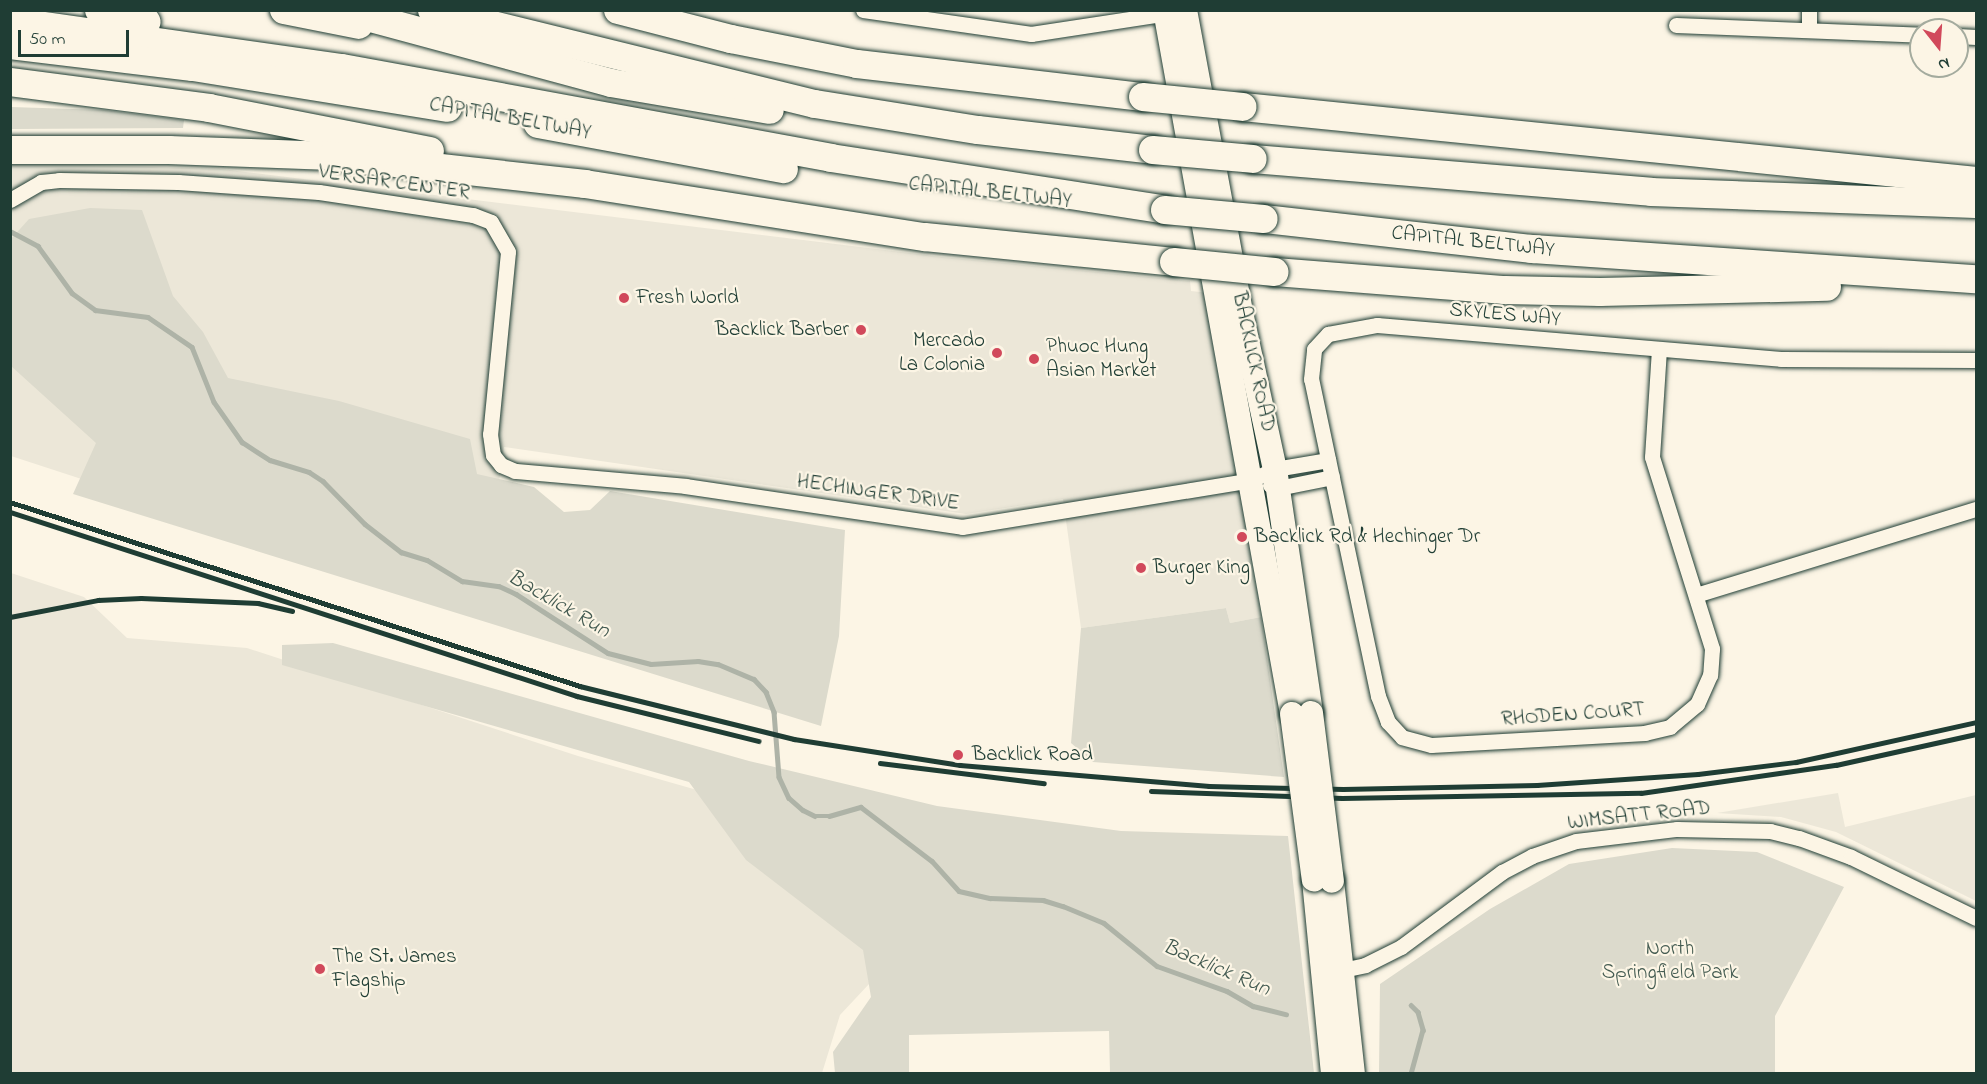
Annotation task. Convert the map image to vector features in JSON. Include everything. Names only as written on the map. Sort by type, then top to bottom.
[{"type":"highway","points":[[99,10],[342,68]]},
{"type":"highway","points":[[284,10],[430,17]]},
{"type":"highway","points":[[341,10],[430,17],[815,105],[978,130],[1153,150],[1651,192],[1977,204]]},
{"type":"highway","points":[[618,10],[731,39],[857,64],[1143,97],[1977,181]]},
{"type":"highway","points":[[10,21],[342,68],[831,158],[1165,210]]},
{"type":"highway","name":"CAPITAL BELTWAY","points":[[10,45],[193,67],[407,101],[783,169],[978,194],[1264,219],[1532,249],[1977,281]]},
{"type":"highway","points":[[10,82],[147,99],[332,129],[585,184]]},
{"type":"highway","points":[[10,150],[55,149],[332,156],[585,184],[925,237],[1275,273],[1505,290],[1600,292],[1977,281]]},
{"type":"main road","name":"BACKLICK ROAD","points":[[1172,11],[1242,316],[1276,478],[1333,972],[1353,1074]]},
{"type":"main road","name":"BACKLICK ROAD","points":[[1172,11],[1251,480],[1302,714]]},
{"type":"main road","name":"BACKLICK ROAD","points":[[1333,972],[1333,1074]]},
{"type":"street","points":[[863,10],[1031,34],[1172,11]]},
{"type":"street","points":[[1809,10],[1809,30]]},
{"type":"street","points":[[1676,25],[1909,34]]},
{"type":"street","name":"VERSAR CENTER","points":[[10,200],[41,182],[59,180],[178,182],[319,192],[473,215],[491,222],[508,252],[495,362],[490,434],[493,455],[501,465],[515,471],[570,476]]},
{"type":"street","name":"SKYLES WAY","points":[[1328,460],[1310,363],[1319,341],[1338,330],[1377,325],[1781,359],[1977,360]]},
{"type":"street","name":"RHODEN COURT","points":[[1328,460],[1378,696],[1394,730],[1411,741],[1431,745],[1645,733],[1670,727],[1696,704],[1712,662],[1696,595],[1652,457],[1659,349]]},
{"type":"street","points":[[1276,478],[1328,460]]},
{"type":"street","name":"HECHINGER DRIVE","points":[[570,476],[609,476],[962,527],[1251,480]]},
{"type":"street","points":[[1251,480],[1332,477]]},
{"type":"street","points":[[1696,595],[1977,509]]},
{"type":"street","name":"WIMSATT ROAD","points":[[1333,972],[1365,965],[1401,947],[1502,872],[1532,856],[1576,841],[1677,829],[1770,831],[1799,838],[1851,857],[1977,918]]},
{"type":"shaded area","points":[[11,163],[221,169],[942,257],[1190,281],[1191,291],[1218,294],[1261,617],[1230,623],[1226,608],[1081,628],[1063,499],[966,514],[504,447],[480,616],[391,580],[11,456]]},
{"type":"shaded area","points":[[11,573],[84,597],[127,638],[247,648],[578,756],[697,790],[884,968],[840,1015],[822,1073],[11,1074]]},
{"type":"shaded area","points":[[1838,793],[1845,827],[1976,795],[1976,901],[1836,832],[1781,817],[1717,813]]},
{"type":"green space","points":[[11,107],[104,110],[184,120],[183,128],[11,129]]},
{"type":"green space","points":[[90,208],[142,210],[173,296],[203,332],[228,378],[339,401],[470,439],[477,474],[534,487],[564,512],[590,510],[610,491],[845,530],[839,636],[821,726],[73,494],[96,443],[11,366],[11,239],[29,219]]},
{"type":"green space","points":[[1226,608],[1230,623],[1261,617],[1284,777],[1093,762],[1071,743],[1081,628]]},
{"type":"green space","points":[[333,643],[749,761],[937,806],[1121,831],[1288,836],[1314,1073],[1110,1073],[1109,1031],[909,1035],[909,1073],[835,1073],[833,1052],[871,997],[863,950],[746,860],[689,782],[282,665],[282,645]]},
{"type":"green space","name":"North Springfield Park","points":[[1672,848],[1757,852],[1844,887],[1775,1016],[1775,1073],[1379,1073],[1380,984],[1490,909],[1569,864]]},
{"type":"waterway","name":"Backlick Run","points":[[10,231],[38,246],[72,293],[95,310],[148,317],[192,347],[214,402],[242,442],[270,460],[309,472],[323,481],[365,524],[401,552],[427,560],[462,581],[499,586],[516,594],[608,653],[651,664],[698,661],[718,664],[754,679],[766,692],[774,712],[779,777],[789,798],[803,810],[815,816],[829,816],[861,807],[932,861],[959,891],[990,898],[1043,900],[1063,906],[1104,923],[1157,966],[1227,991],[1253,1006],[1286,1014]]},
{"type":"waterway","name":"Backlick Run","points":[[1411,1005],[1418,1012],[1423,1030],[1411,1074]]},
{"type":"railway","points":[[10,502],[580,686],[794,739],[960,765],[1209,786],[1343,789],[1537,785],[1698,774],[1796,762],[1976,722]]},
{"type":"railway","points":[[10,512],[577,696],[759,741]]},
{"type":"railway","points":[[10,617],[98,600],[141,598],[258,603],[292,611]]},
{"type":"railway","points":[[1151,791],[1342,798],[1641,793],[1836,765],[1976,734]]},
{"type":"railway","points":[[880,763],[1044,783]]},
{"type":"place","name":"Fresh World","points":[[624,298]]},
{"type":"place","name":"Backlick Barber","points":[[861,330]]},
{"type":"place","name":"Mercado La Colonia","points":[[997,353]]},
{"type":"place","name":"Phuoc Hung Asian Market","points":[[1034,359]]},
{"type":"place","name":"Backlick Rd & Hechinger Dr","points":[[1242,537]]},
{"type":"place","name":"Burger King","points":[[1141,568]]},
{"type":"place","name":"Backlick Road","points":[[958,755]]},
{"type":"place","name":"The St. James Flagship","points":[[320,969]]}]
